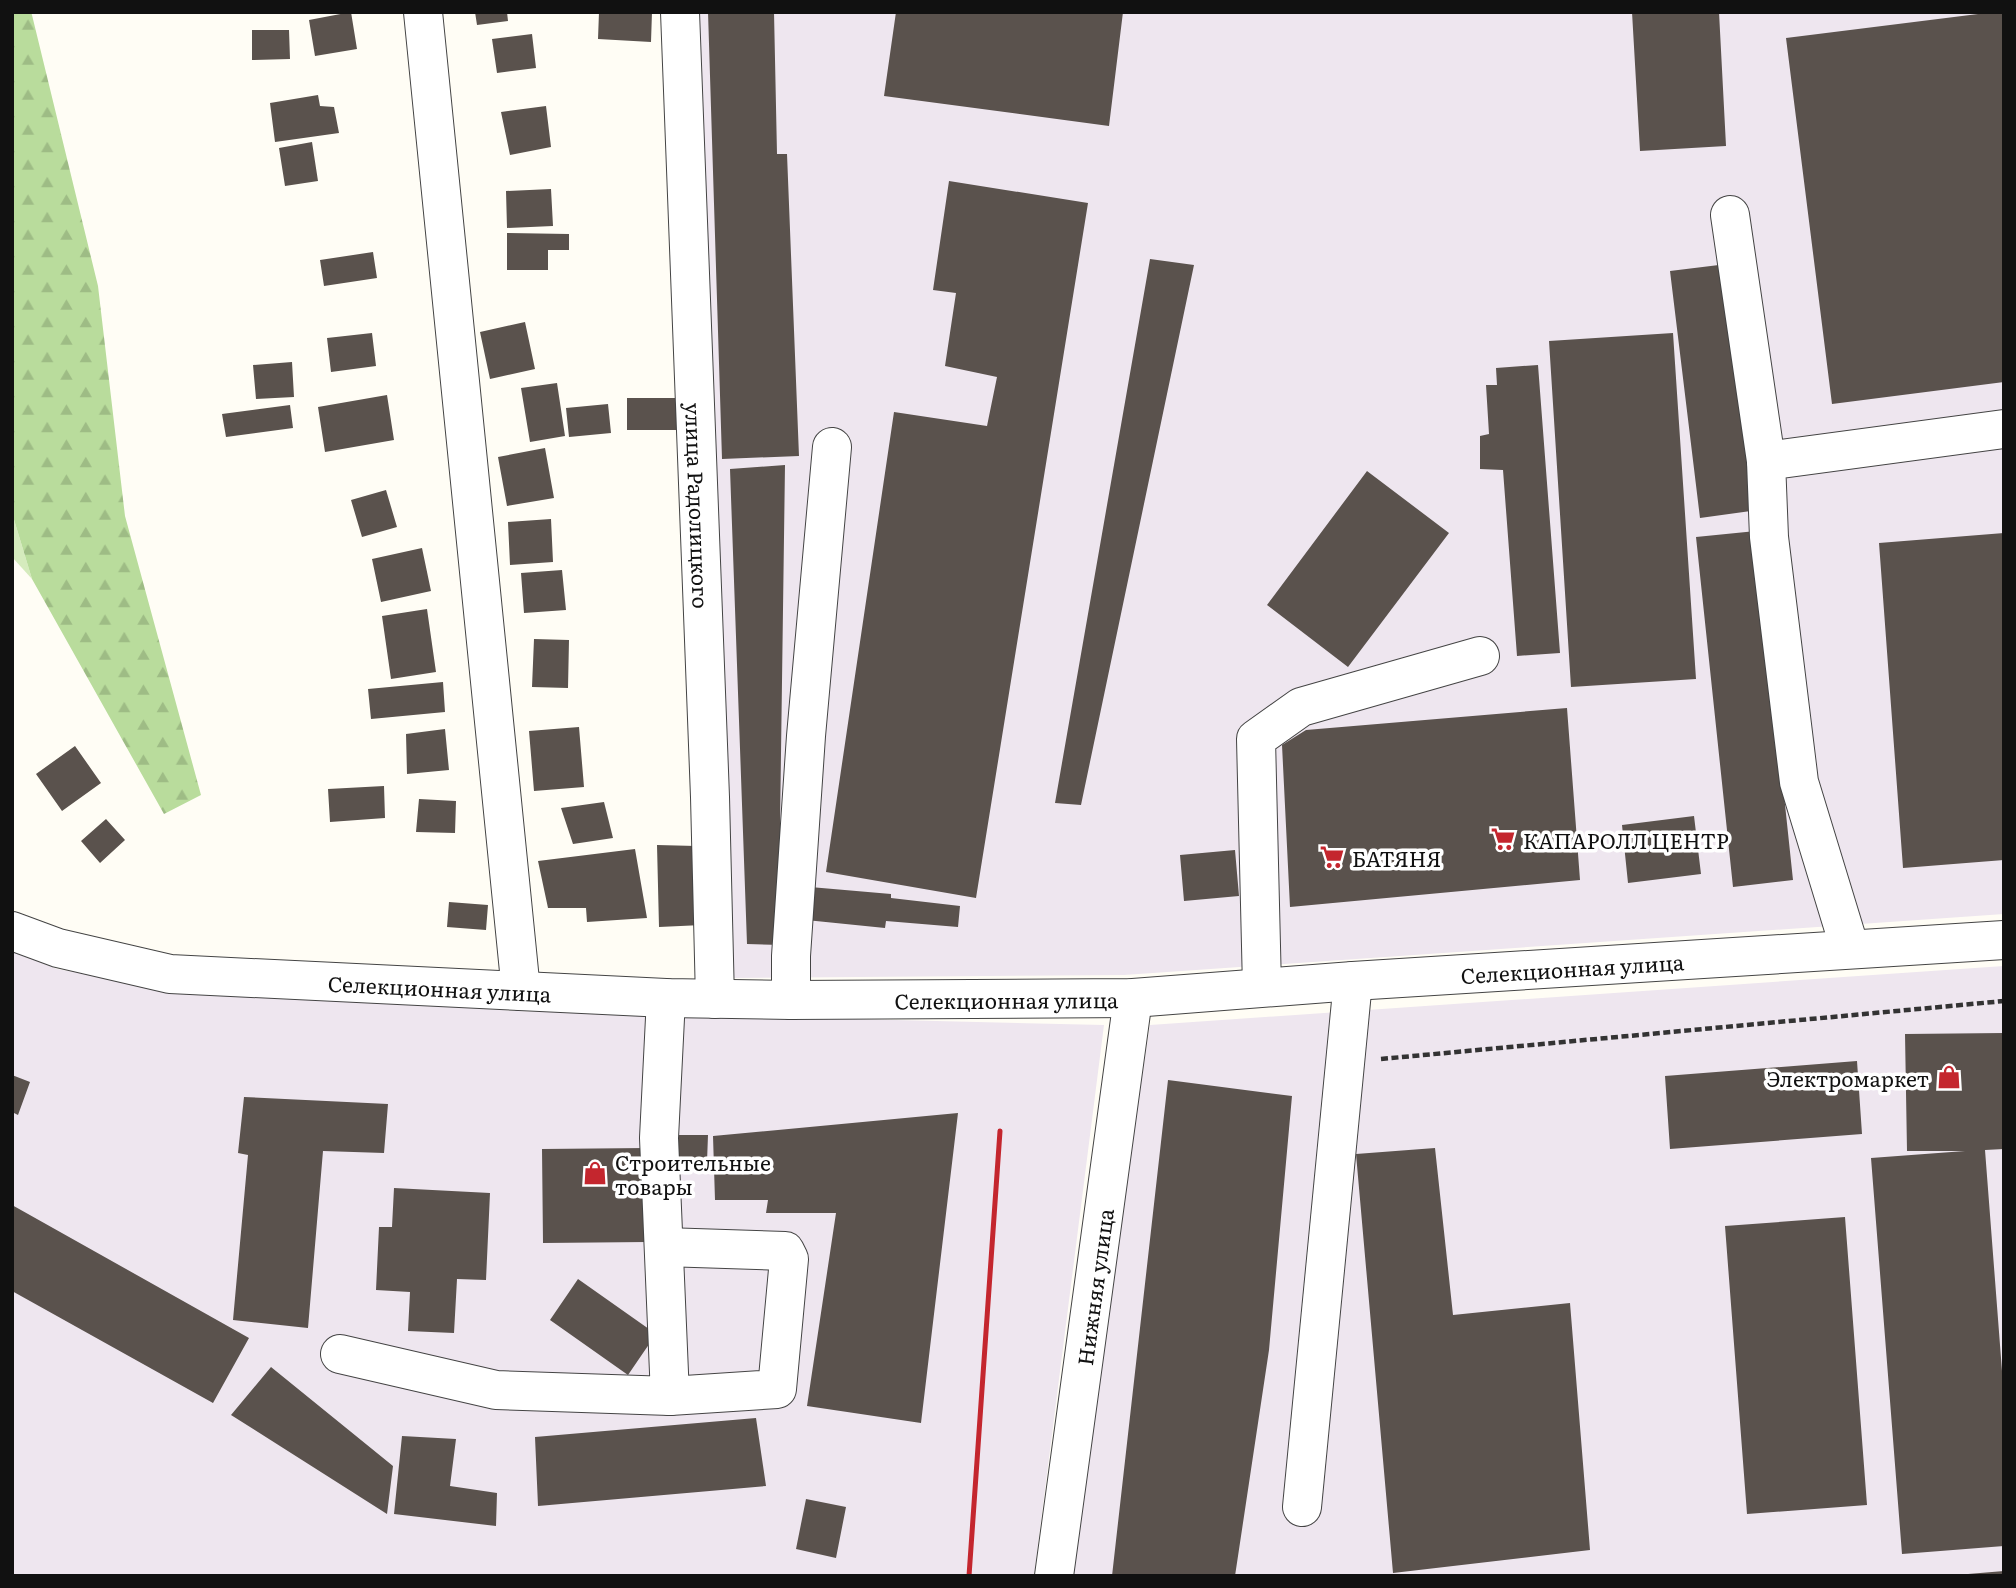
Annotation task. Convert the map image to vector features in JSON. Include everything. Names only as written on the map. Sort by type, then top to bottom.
[{"type":"street","points":[[423,12],[521,991]]},
{"type":"street","name":"улица Радолицкого","points":[[680,12],[710,797],[715,999]]},
{"type":"street","points":[[1730,215],[1766,461],[1769,537],[1799,782],[1850,949]]},
{"type":"street","points":[[1766,461],[2004,429]]},
{"type":"street","points":[[791,1000],[790,956],[805,750],[832,447]]},
{"type":"street","points":[[1262,988],[1256,739],[1301,707],[1480,656]]},
{"type":"street","name":"Селекционная улица","points":[[12,931],[58,948],[170,974],[666,998],[791,1000],[1133,998],[1353,981],[2004,940]]},
{"type":"street","points":[[1301,1507],[1353,981]]},
{"type":"street","points":[[666,998],[659,1138],[670,1396]]},
{"type":"street","name":"Нижняя улица","points":[[1054,1576],[1133,998]]},
{"type":"street","points":[[340,1354],[496,1390],[670,1396],[777,1389],[789,1259],[785,1251],[664,1247]]},
{"type":"path","points":[[1345,1062],[2004,1001]]},
{"type":"shaded area","points":[[697,12],[2004,12],[2004,914],[1124,975],[728,978]]},
{"type":"shaded area","points":[[12,951],[57,969],[169,989],[516,1011],[1104,1025],[1034,1576],[12,1576]]},
{"type":"shaded area","points":[[2004,966],[2004,1576],[1065,1576],[1150,1025]]},
{"type":"green space","points":[[12,12],[31,12],[32,15],[98,286],[125,516],[201,795],[164,814],[32,579],[12,513]]},
{"type":"green space","points":[[12,513],[32,579],[12,557]]},
{"type":"building","points":[[351,12],[357,49],[315,56],[309,20]]},
{"type":"building","points":[[475,12],[507,12],[508,21],[477,25]]},
{"type":"building","points":[[599,12],[652,12],[651,42],[598,39]]},
{"type":"building","points":[[708,12],[774,12],[777,154],[787,154],[799,456],[722,459]]},
{"type":"building","points":[[896,12],[1123,12],[1109,126],[884,96]]},
{"type":"building","points":[[1632,12],[1719,12],[1726,146],[1640,151]]},
{"type":"building","points":[[2004,12],[2004,382],[1832,404],[1786,38]]},
{"type":"building","points":[[252,30],[289,30],[290,59],[252,60]]},
{"type":"building","points":[[532,34],[536,68],[497,73],[492,39]]},
{"type":"building","points":[[318,95],[320,106],[334,107],[339,133],[275,142],[270,103]]},
{"type":"building","points":[[546,106],[551,147],[510,155],[501,112]]},
{"type":"building","points":[[312,142],[318,181],[285,186],[279,148]]},
{"type":"building","points":[[949,181],[1088,203],[976,898],[826,872],[894,412],[987,426],[997,377],[945,366],[956,293],[933,290]]},
{"type":"building","points":[[551,189],[553,226],[507,228],[506,191]]},
{"type":"building","points":[[507,233],[569,234],[569,250],[548,250],[548,270],[507,270]]},
{"type":"building","points":[[373,252],[377,278],[324,286],[320,260]]},
{"type":"building","points":[[1150,259],[1194,265],[1081,805],[1055,803]]},
{"type":"building","points":[[1727,264],[1758,510],[1700,518],[1670,271]]},
{"type":"building","points":[[525,322],[535,369],[490,379],[480,332]]},
{"type":"building","points":[[372,333],[376,366],[331,372],[327,338]]},
{"type":"building","points":[[1673,333],[1696,679],[1571,687],[1549,341]]},
{"type":"building","points":[[292,362],[294,397],[256,399],[253,365]]},
{"type":"building","points":[[1538,365],[1560,653],[1517,656],[1503,470],[1480,469],[1480,436],[1489,434],[1486,385],[1497,385],[1496,368]]},
{"type":"building","points":[[557,383],[565,436],[530,442],[521,388]]},
{"type":"building","points":[[387,395],[394,440],[325,452],[318,407]]},
{"type":"building","points":[[627,398],[679,398],[679,430],[627,430]]},
{"type":"building","points":[[608,404],[611,433],[569,437],[566,408]]},
{"type":"building","points":[[290,405],[293,428],[226,437],[222,414]]},
{"type":"building","points":[[545,448],[554,498],[507,506],[498,457]]},
{"type":"building","points":[[785,465],[780,826],[782,945],[747,944],[730,469]]},
{"type":"building","points":[[1367,471],[1449,533],[1348,667],[1267,605]]},
{"type":"building","points":[[386,490],[397,527],[362,537],[351,500]]},
{"type":"building","points":[[551,519],[553,562],[510,565],[508,522]]},
{"type":"building","points":[[1756,531],[1793,880],[1733,887],[1696,537]]},
{"type":"building","points":[[2004,533],[2004,860],[1903,868],[1879,543]]},
{"type":"building","points":[[422,548],[431,591],[381,602],[372,559]]},
{"type":"building","points":[[562,570],[566,610],[524,613],[521,573]]},
{"type":"building","points":[[427,609],[436,672],[391,679],[382,616]]},
{"type":"building","points":[[534,639],[569,640],[568,688],[532,687]]},
{"type":"building","points":[[443,682],[445,712],[371,719],[368,689]]},
{"type":"building","points":[[1567,708],[1580,880],[1290,907],[1282,745],[1306,730]]},
{"type":"building","points":[[579,727],[584,787],[534,791],[529,731]]},
{"type":"building","points":[[445,729],[449,770],[407,774],[406,734]]},
{"type":"building","points":[[75,746],[101,783],[62,811],[36,774]]},
{"type":"building","points":[[384,786],[385,818],[330,822],[328,789]]},
{"type":"building","points":[[419,799],[456,801],[455,833],[416,832]]},
{"type":"building","points":[[604,802],[613,838],[573,844],[561,808]]},
{"type":"building","points":[[1694,816],[1701,874],[1628,883],[1622,825]]},
{"type":"building","points":[[106,819],[125,840],[100,863],[81,841]]},
{"type":"building","points":[[657,845],[696,846],[702,925],[659,927]]},
{"type":"building","points":[[635,849],[647,918],[587,922],[586,908],[548,908],[538,861]]},
{"type":"building","points":[[1235,850],[1239,896],[1184,901],[1180,855]]},
{"type":"building","points":[[810,887],[891,894],[891,898],[960,906],[958,927],[886,921],[885,928],[806,920]]},
{"type":"building","points":[[449,902],[488,905],[486,930],[447,927]]},
{"type":"building","points":[[2004,1033],[2004,1149],[1985,1150],[2004,1397],[2004,1546],[1902,1554],[1871,1158],[1965,1151],[1907,1151],[1905,1034]]},
{"type":"building","points":[[1857,1061],[1862,1134],[1670,1149],[1665,1076]]},
{"type":"building","points":[[12,1075],[30,1082],[18,1115],[12,1112]]},
{"type":"building","points":[[1168,1080],[1292,1096],[1269,1350],[1235,1576],[1112,1576]]},
{"type":"building","points":[[244,1097],[388,1104],[384,1153],[323,1151],[308,1328],[233,1320],[248,1155],[238,1153]]},
{"type":"building","points":[[958,1113],[921,1423],[807,1406],[836,1213],[766,1213],[768,1200],[715,1200],[713,1136]]},
{"type":"building","points":[[676,1135],[708,1135],[707,1162],[675,1162]]},
{"type":"building","points":[[647,1148],[647,1242],[543,1243],[542,1149]]},
{"type":"building","points":[[1435,1148],[1453,1315],[1570,1303],[1590,1550],[1393,1573],[1356,1154]]},
{"type":"building","points":[[394,1188],[490,1193],[486,1280],[457,1279],[454,1333],[408,1331],[410,1292],[376,1290],[379,1227],[392,1227]]},
{"type":"building","points":[[12,1205],[249,1338],[213,1403],[12,1291]]},
{"type":"building","points":[[1845,1217],[1867,1505],[1747,1514],[1725,1226]]},
{"type":"building","points":[[578,1279],[656,1334],[628,1375],[550,1320]]},
{"type":"building","points":[[271,1367],[393,1466],[387,1514],[231,1415]]},
{"type":"building","points":[[756,1418],[766,1486],[538,1506],[535,1437]]},
{"type":"building","points":[[402,1436],[456,1439],[450,1486],[497,1493],[496,1526],[394,1514]]},
{"type":"building","points":[[806,1499],[846,1507],[836,1558],[796,1549]]},
{"type":"building","points":[[2004,1571],[2004,1576],[1968,1576],[1968,1574]]},
{"type":"railway","points":[[969,1576],[1000,1131]]},
{"type":"place","name":"КАПАРОЛЛ ЦЕНТР","points":[[1503,839]]},
{"type":"place","name":"БАТЯНЯ","points":[[1332,857]]},
{"type":"place","name":"Электромаркет","points":[[1949,1077]]},
{"type":"place","name":"Строительные товары","points":[[595,1173]]}]
